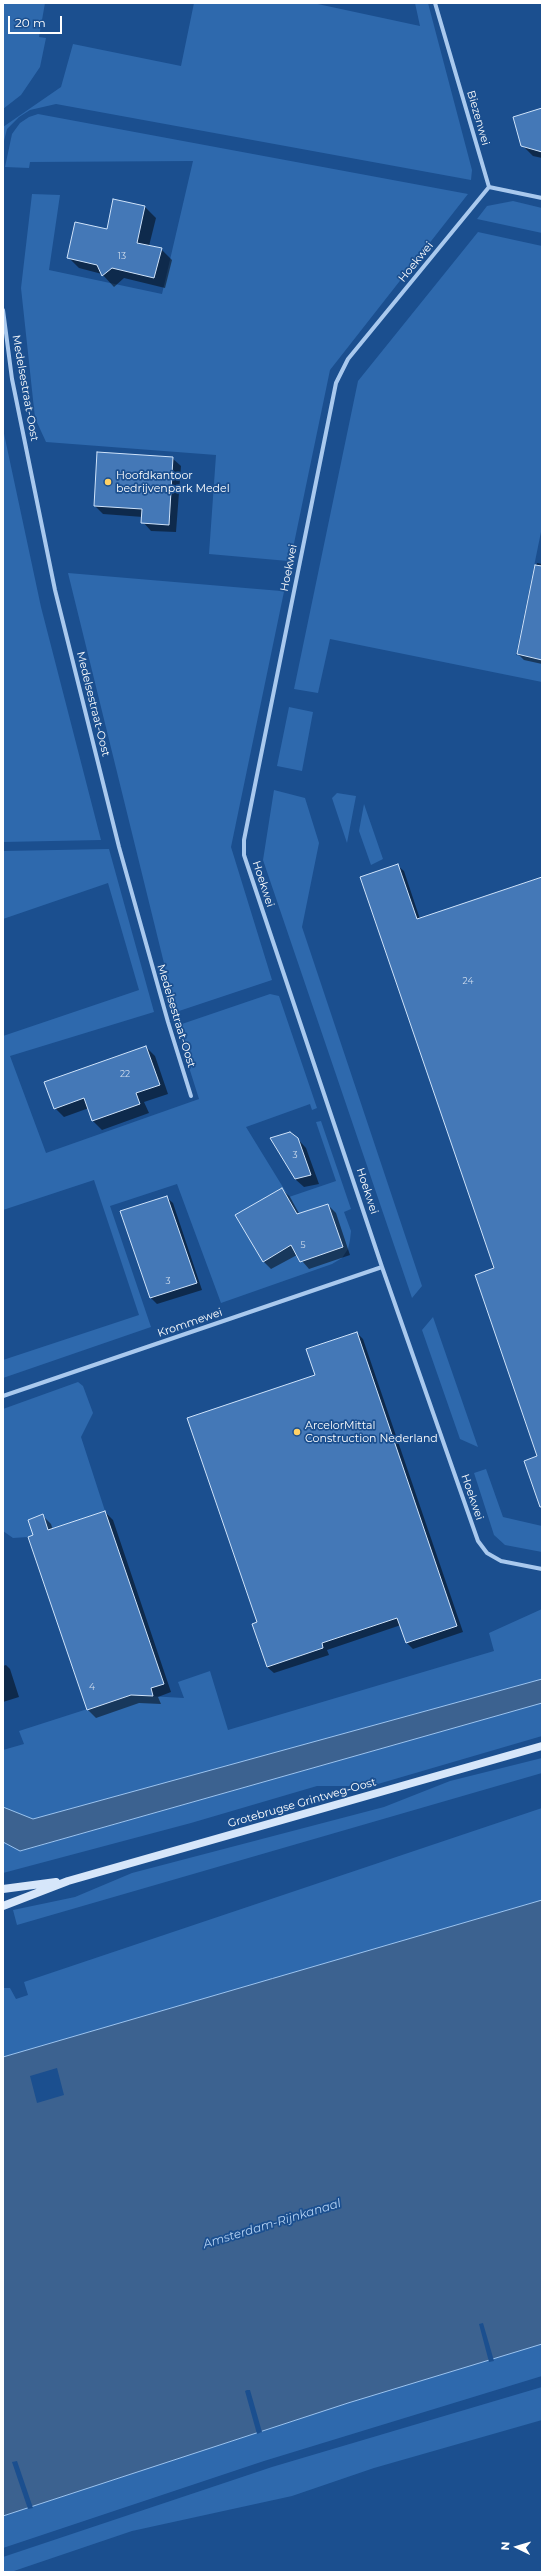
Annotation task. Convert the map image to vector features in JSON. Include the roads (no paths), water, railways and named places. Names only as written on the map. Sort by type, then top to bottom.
[{"type":"street","name":"Biezenwei","points":[[435,3],[489,187]]},
{"type":"street","points":[[489,187],[542,198]]},
{"type":"street","name":"Hoekwei","points":[[489,187],[348,359],[336,383],[244,840],[244,855],[382,1267],[478,1541],[487,1553],[501,1561],[542,1569]]},
{"type":"street","name":"Medelsestraat-Oost","points":[[3,310],[12,379],[57,598],[124,869],[191,1096]]},
{"type":"street","name":"Krommewei","points":[[3,1396],[382,1267]]},
{"type":"street","name":"Grotebrugse Grintweg-Oost","points":[[3,1906],[68,1880],[542,1746]]},
{"type":"street","name":"Grotebrugse Grintweg-Oost","points":[[3,1889],[68,1880]]},
{"type":"water","points":[[542,1679],[542,1703],[20,1851],[3,1842],[3,1807],[33,1819]]},
{"type":"water","name":"Amsterdam-Rijnkanaal","points":[[542,1900],[542,2344],[348,2403],[3,2516],[3,2057]]},
{"type":"place","name":"Hoofdkantoor bedrijvenpark Medel","points":[[108,482]]},
{"type":"place","name":"ArcelorMittal Construction Nederland","points":[[297,1432]]}]
